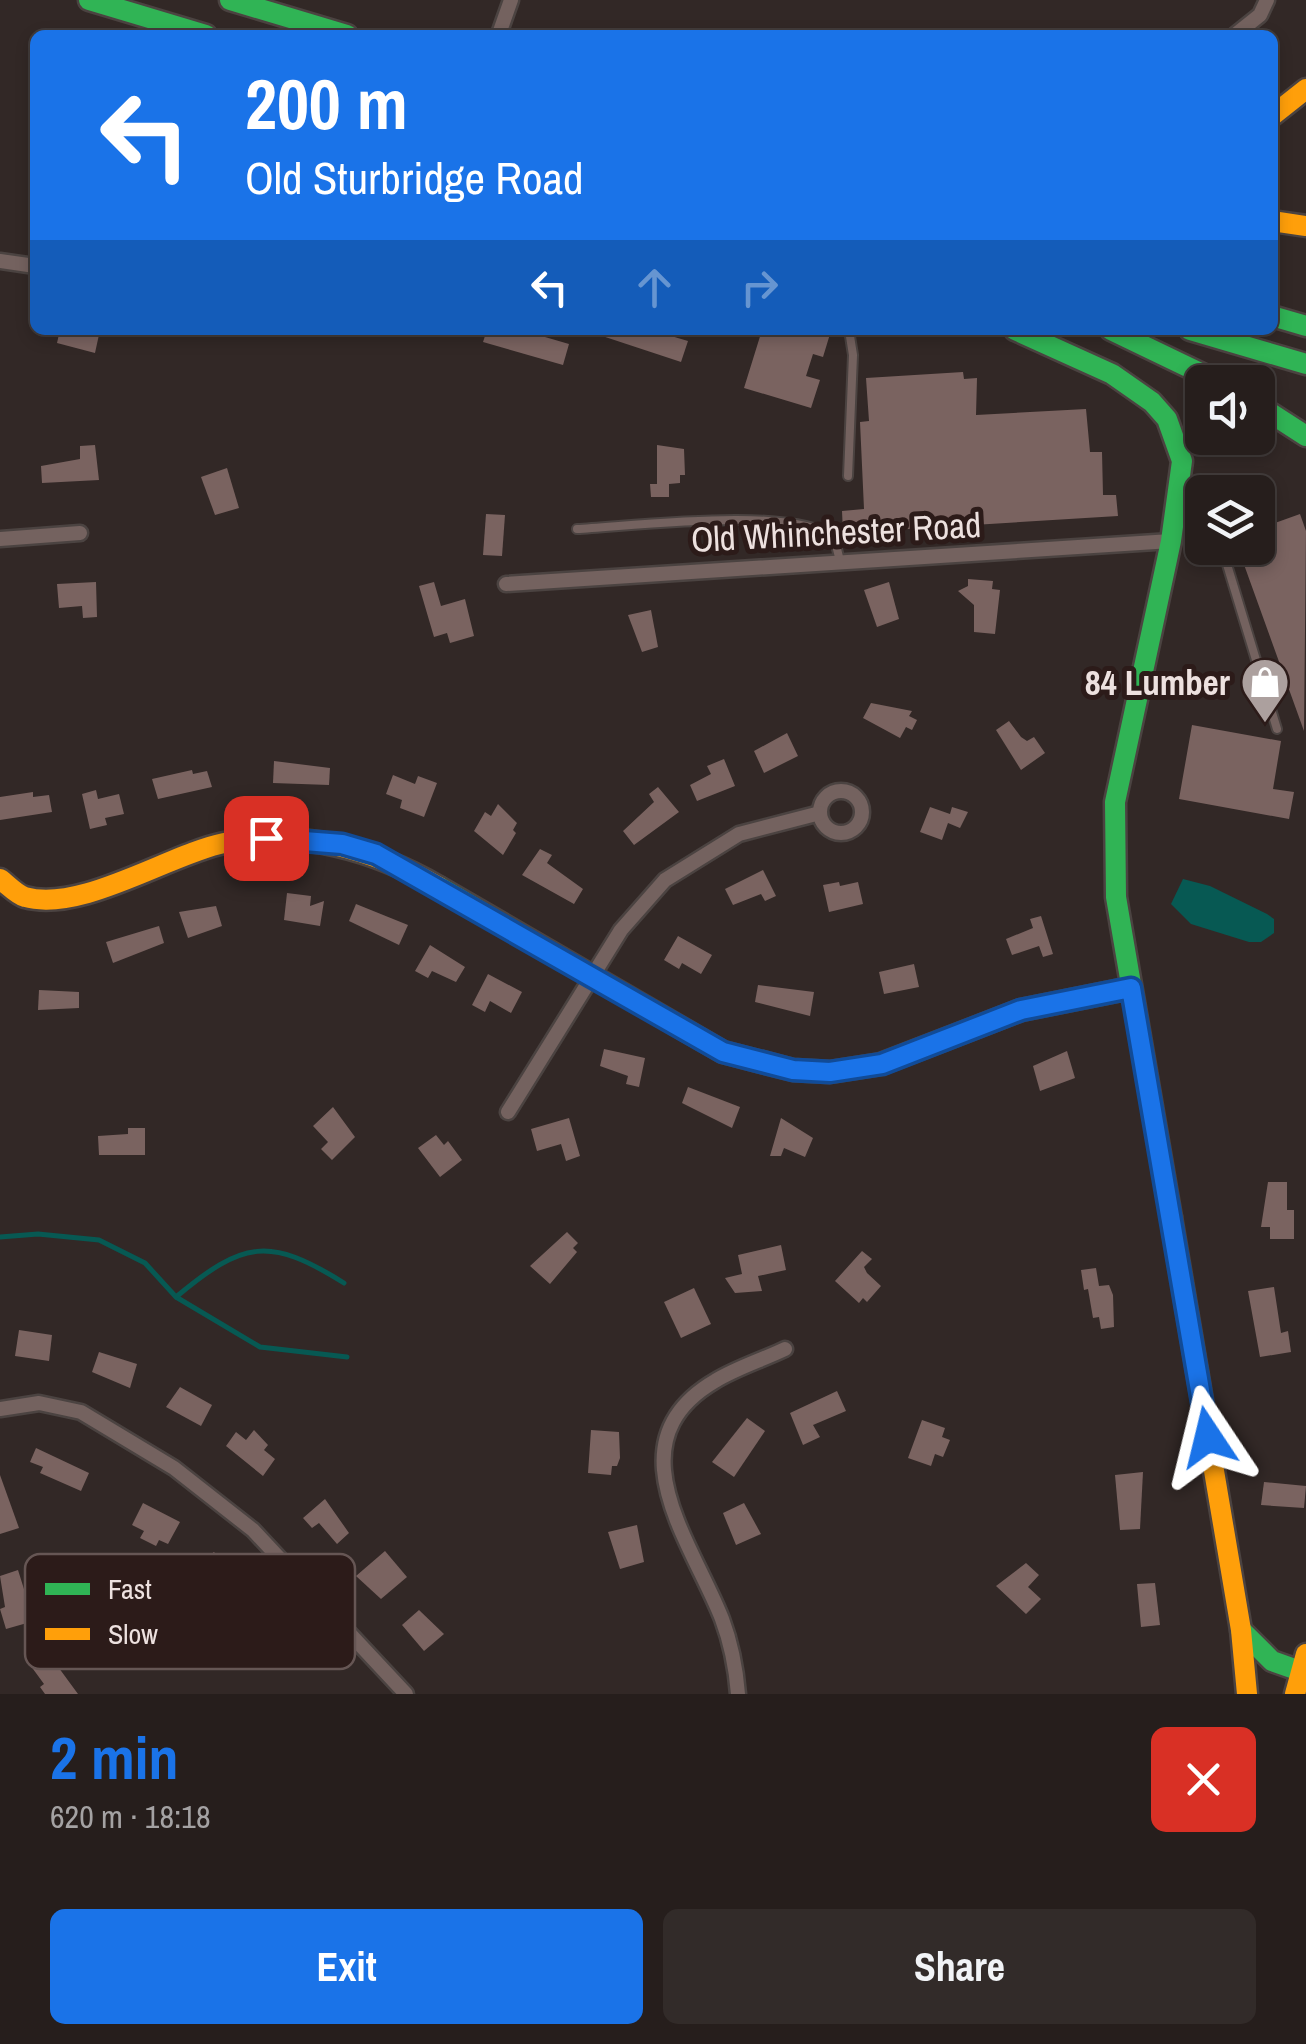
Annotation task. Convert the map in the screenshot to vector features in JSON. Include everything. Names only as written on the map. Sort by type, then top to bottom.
[{"type":"main road","points":[[89,0],[189,30]]},
{"type":"main road","points":[[230,0],[331,30]]},
{"type":"main road","points":[[1278,111],[1306,89]]},
{"type":"main road","points":[[1278,222],[1306,226]]},
{"type":"main road","points":[[1278,318],[1306,326]]},
{"type":"main road","points":[[1026,335],[1112,374],[1152,402],[1176,438],[1182,480],[1114,802],[1116,897],[1241,1630],[1247,1694]]},
{"type":"main road","points":[[1122,335],[1185,365]]},
{"type":"main road","points":[[1207,335],[1306,364]]},
{"type":"main road","points":[[1275,416],[1306,436]]},
{"type":"main road","points":[[0,879],[24,897],[57,897],[104,888],[222,843],[266,838],[342,844],[410,870],[723,1052],[760,1064],[830,1072],[882,1064],[1040,1005],[1131,988]]},
{"type":"main road","points":[[1241,1630],[1272,1661],[1304,1666],[1294,1694]]},
{"type":"street","points":[[501,30],[512,0]]},
{"type":"street","points":[[1241,30],[1260,15],[1267,0]]},
{"type":"street","points":[[0,260],[30,265]]},
{"type":"street","points":[[0,539],[80,533]]},
{"type":"street","name":"Old Whinchester Road","points":[[506,584],[1171,540]]},
{"type":"street","points":[[508,1112],[643,901],[689,861],[739,834],[820,813]]},
{"type":"street","points":[[738,1694],[723,1621],[670,1508],[662,1455],[669,1430],[697,1394],[714,1381],[785,1349]]},
{"type":"street","points":[[0,1409],[39,1403],[81,1412],[205,1490],[276,1554]]},
{"type":"street","points":[[355,1639],[406,1694]]},
{"type":"lane","points":[[848,476],[853,354],[850,335]]},
{"type":"lane","points":[[1178,501],[1185,504]]},
{"type":"lane","points":[[577,529],[695,520],[794,525],[824,530],[834,537],[840,561]]},
{"type":"lane","points":[[1227,565],[1277,728]]},
{"type":"water","points":[[1183,879],[1210,886],[1267,914],[1274,919],[1274,933],[1261,942],[1249,942],[1191,924],[1171,904]]},
{"type":"building","points":[[59,335],[99,335],[95,353],[57,343]]},
{"type":"building","points":[[485,335],[538,335],[569,344],[563,365],[483,342]]},
{"type":"building","points":[[599,335],[668,335],[688,341],[681,362]]},
{"type":"building","points":[[760,335],[830,335],[823,357],[813,354],[806,376],[820,380],[811,408],[744,388]]},
{"type":"building","points":[[963,372],[964,379],[977,378],[976,415],[1086,409],[1090,452],[1102,452],[1103,495],[1116,495],[1118,516],[843,533],[842,511],[864,509],[860,422],[869,421],[866,378]]},
{"type":"building","points":[[95,445],[99,480],[42,483],[41,466],[80,459],[80,446]]},
{"type":"building","points":[[657,445],[684,449],[685,475],[680,475],[680,483],[669,484],[669,497],[651,497],[650,484],[657,484]]},
{"type":"building","points":[[227,468],[239,508],[215,515],[201,477]]},
{"type":"building","points":[[486,514],[505,515],[502,556],[483,555]]},
{"type":"building","points":[[1300,514],[1306,531],[1304,731],[1244,565],[1275,565],[1275,523]]},
{"type":"building","points":[[968,579],[993,581],[992,589],[1000,590],[995,634],[974,632],[974,605],[958,591],[968,586]]},
{"type":"building","points":[[96,582],[97,617],[83,618],[82,606],[59,608],[57,584]]},
{"type":"building","points":[[434,582],[441,606],[465,599],[474,636],[450,643],[447,633],[434,637],[419,586]]},
{"type":"building","points":[[889,582],[899,619],[877,627],[864,590]]},
{"type":"building","points":[[651,610],[658,647],[642,652],[628,615]]},
{"type":"building","points":[[871,703],[912,711],[909,716],[917,720],[912,730],[906,727],[900,738],[863,718]]},
{"type":"building","points":[[1009,721],[1027,741],[1034,737],[1045,753],[1021,770],[996,730]]},
{"type":"building","points":[[1192,725],[1281,741],[1273,789],[1294,792],[1289,819],[1179,799]]},
{"type":"building","points":[[787,733],[798,756],[764,773],[754,751]]},
{"type":"building","points":[[724,759],[735,786],[697,801],[690,785],[711,774],[707,766]]},
{"type":"building","points":[[274,761],[330,768],[329,785],[273,783]]},
{"type":"building","points":[[192,770],[193,774],[207,771],[212,787],[158,799],[152,779]]},
{"type":"building","points":[[393,775],[415,784],[418,776],[437,783],[424,817],[400,808],[402,800],[386,794]]},
{"type":"building","points":[[658,787],[679,812],[634,845],[623,831],[654,802],[649,794]]},
{"type":"building","points":[[96,790],[98,799],[119,794],[124,814],[105,818],[107,825],[90,829],[82,794]]},
{"type":"building","points":[[33,792],[33,797],[49,795],[52,812],[0,820],[0,797]]},
{"type":"building","points":[[498,804],[517,823],[513,830],[516,833],[503,855],[474,831],[485,812],[491,816]]},
{"type":"building","points":[[930,807],[950,814],[952,807],[968,812],[960,828],[948,823],[942,840],[920,832]]},
{"type":"building","points":[[540,849],[552,855],[547,863],[583,889],[574,904],[522,875]]},
{"type":"building","points":[[763,870],[776,896],[765,901],[761,894],[733,905],[725,889]]},
{"type":"building","points":[[839,882],[840,886],[858,882],[863,904],[829,912],[823,885]]},
{"type":"building","points":[[287,893],[311,896],[310,906],[324,901],[320,926],[284,920]]},
{"type":"building","points":[[356,904],[408,925],[399,945],[349,921]]},
{"type":"building","points":[[216,906],[222,926],[188,938],[179,912]]},
{"type":"building","points":[[1041,916],[1053,954],[1043,957],[1039,946],[1012,955],[1006,939],[1033,928],[1030,919]]},
{"type":"building","points":[[159,926],[164,943],[113,963],[106,942]]},
{"type":"building","points":[[678,936],[712,955],[701,974],[682,963],[679,969],[664,960]]},
{"type":"building","points":[[430,945],[465,967],[456,982],[432,971],[428,978],[415,971]]},
{"type":"building","points":[[914,964],[919,987],[884,994],[879,972]]},
{"type":"building","points":[[488,974],[522,992],[511,1013],[490,1001],[485,1012],[472,1005]]},
{"type":"building","points":[[758,985],[814,992],[810,1016],[755,1002]]},
{"type":"building","points":[[39,990],[79,992],[79,1008],[38,1010]]},
{"type":"building","points":[[604,1049],[645,1058],[639,1087],[626,1084],[628,1076],[600,1066]]},
{"type":"building","points":[[1067,1051],[1075,1078],[1040,1091],[1033,1066]]},
{"type":"building","points":[[688,1087],[740,1107],[732,1128],[682,1103]]},
{"type":"building","points":[[333,1107],[355,1137],[332,1160],[321,1149],[328,1142],[313,1126]]},
{"type":"building","points":[[569,1118],[580,1156],[566,1161],[561,1144],[537,1151],[531,1129]]},
{"type":"building","points":[[781,1118],[813,1138],[805,1157],[784,1148],[781,1156],[770,1156]]},
{"type":"building","points":[[128,1128],[145,1128],[145,1155],[99,1155],[98,1136],[128,1134]]},
{"type":"building","points":[[436,1135],[444,1145],[448,1141],[462,1160],[440,1177],[418,1148]]},
{"type":"building","points":[[1268,1182],[1287,1182],[1287,1210],[1294,1210],[1294,1239],[1270,1239],[1270,1227],[1261,1227]]},
{"type":"building","points":[[567,1232],[578,1243],[573,1248],[577,1252],[550,1284],[530,1266]]},
{"type":"building","points":[[781,1245],[786,1270],[758,1276],[762,1291],[735,1293],[725,1278],[742,1274],[738,1255]]},
{"type":"building","points":[[862,1251],[872,1259],[864,1267],[867,1273],[881,1286],[867,1302],[863,1298],[859,1303],[835,1281]]},
{"type":"building","points":[[1096,1268],[1099,1286],[1109,1285],[1113,1295],[1114,1327],[1101,1329],[1099,1317],[1093,1318],[1088,1289],[1084,1290],[1081,1270]]},
{"type":"building","points":[[1274,1287],[1281,1333],[1288,1331],[1291,1352],[1260,1357],[1248,1291]]},
{"type":"building","points":[[694,1288],[711,1324],[681,1338],[664,1302]]},
{"type":"building","points":[[19,1330],[52,1335],[49,1361],[15,1356]]},
{"type":"building","points":[[99,1352],[137,1364],[130,1388],[92,1372]]},
{"type":"building","points":[[180,1387],[212,1405],[201,1426],[166,1407]]},
{"type":"building","points":[[837,1391],[846,1411],[813,1425],[820,1437],[803,1445],[790,1413]]},
{"type":"building","points":[[747,1418],[765,1431],[734,1477],[712,1462]]},
{"type":"building","points":[[922,1420],[945,1428],[942,1437],[950,1440],[943,1457],[935,1454],[931,1466],[908,1458]]},
{"type":"building","points":[[254,1430],[268,1445],[264,1450],[275,1459],[263,1476],[226,1446],[236,1432],[246,1440]]},
{"type":"building","points":[[591,1430],[619,1432],[620,1458],[617,1466],[612,1466],[611,1475],[588,1473]]},
{"type":"building","points":[[36,1448],[89,1473],[81,1491],[40,1473],[43,1467],[30,1462]]},
{"type":"building","points":[[1143,1472],[1140,1529],[1120,1530],[1115,1475]]},
{"type":"building","points":[[0,1475],[19,1528],[0,1534]]},
{"type":"building","points":[[1264,1482],[1306,1486],[1304,1508],[1261,1505]]},
{"type":"building","points":[[325,1499],[349,1533],[337,1544],[319,1523],[312,1528],[303,1518]]},
{"type":"building","points":[[143,1503],[180,1522],[168,1544],[159,1540],[156,1546],[140,1538],[144,1531],[132,1525]]},
{"type":"building","points":[[744,1503],[761,1534],[736,1545],[723,1513]]},
{"type":"building","points":[[637,1525],[644,1562],[620,1569],[608,1532]]},
{"type":"building","points":[[385,1551],[407,1577],[381,1599],[356,1576]]},
{"type":"building","points":[[1026,1563],[1039,1575],[1028,1587],[1041,1599],[1026,1614],[996,1586]]},
{"type":"building","points":[[18,1570],[25,1592],[25,1624],[6,1629],[0,1609],[5,1607],[0,1576]]},
{"type":"building","points":[[1155,1583],[1160,1625],[1141,1627],[1137,1584]]},
{"type":"building","points":[[419,1610],[444,1634],[424,1651],[402,1625]]},
{"type":"building","points":[[33,1669],[59,1669],[78,1694],[45,1694],[40,1687],[44,1684]]},
{"type":"waterway","points":[[0,1237],[38,1234],[99,1240],[145,1263],[176,1297],[260,1347],[347,1357]]},
{"type":"waterway","points":[[176,1297],[220,1265],[257,1251],[296,1257],[344,1283]]},
{"type":"traffic: fast","points":[[89,0],[189,30]]},
{"type":"traffic: fast","points":[[230,0],[330,30]]},
{"type":"traffic: fast","points":[[1278,318],[1306,326]]},
{"type":"traffic: fast","points":[[1026,335],[1112,374],[1152,402],[1167,419],[1182,461],[1171,541],[1115,802],[1116,897],[1171,1217]]},
{"type":"traffic: fast","points":[[1121,335],[1185,366]]},
{"type":"traffic: fast","points":[[1207,335],[1306,364]]},
{"type":"traffic: fast","points":[[1275,416],[1306,436]]},
{"type":"traffic: fast","points":[[439,887],[723,1052],[793,1070],[830,1072],[881,1064],[1021,1010],[1131,988]]},
{"type":"traffic: fast","points":[[1241,1630],[1272,1661],[1306,1673]]},
{"type":"traffic: slow","points":[[1278,111],[1306,89]]},
{"type":"traffic: slow","points":[[1278,222],[1306,226]]},
{"type":"traffic: slow","points":[[0,879],[25,897],[72,897],[202,849],[280,838],[363,853],[439,887]]},
{"type":"traffic: slow","points":[[1171,1217],[1241,1630],[1247,1694]]},
{"type":"traffic: slow","points":[[1295,1694],[1306,1654]]},
{"type":"place","name":"84 Lumber","points":[[1265,724]]},
{"type":"route","points":[[266,838],[342,844],[376,854],[723,1052],[793,1070],[830,1072],[882,1064],[1021,1010],[1131,988],[1208,1437]]}]
